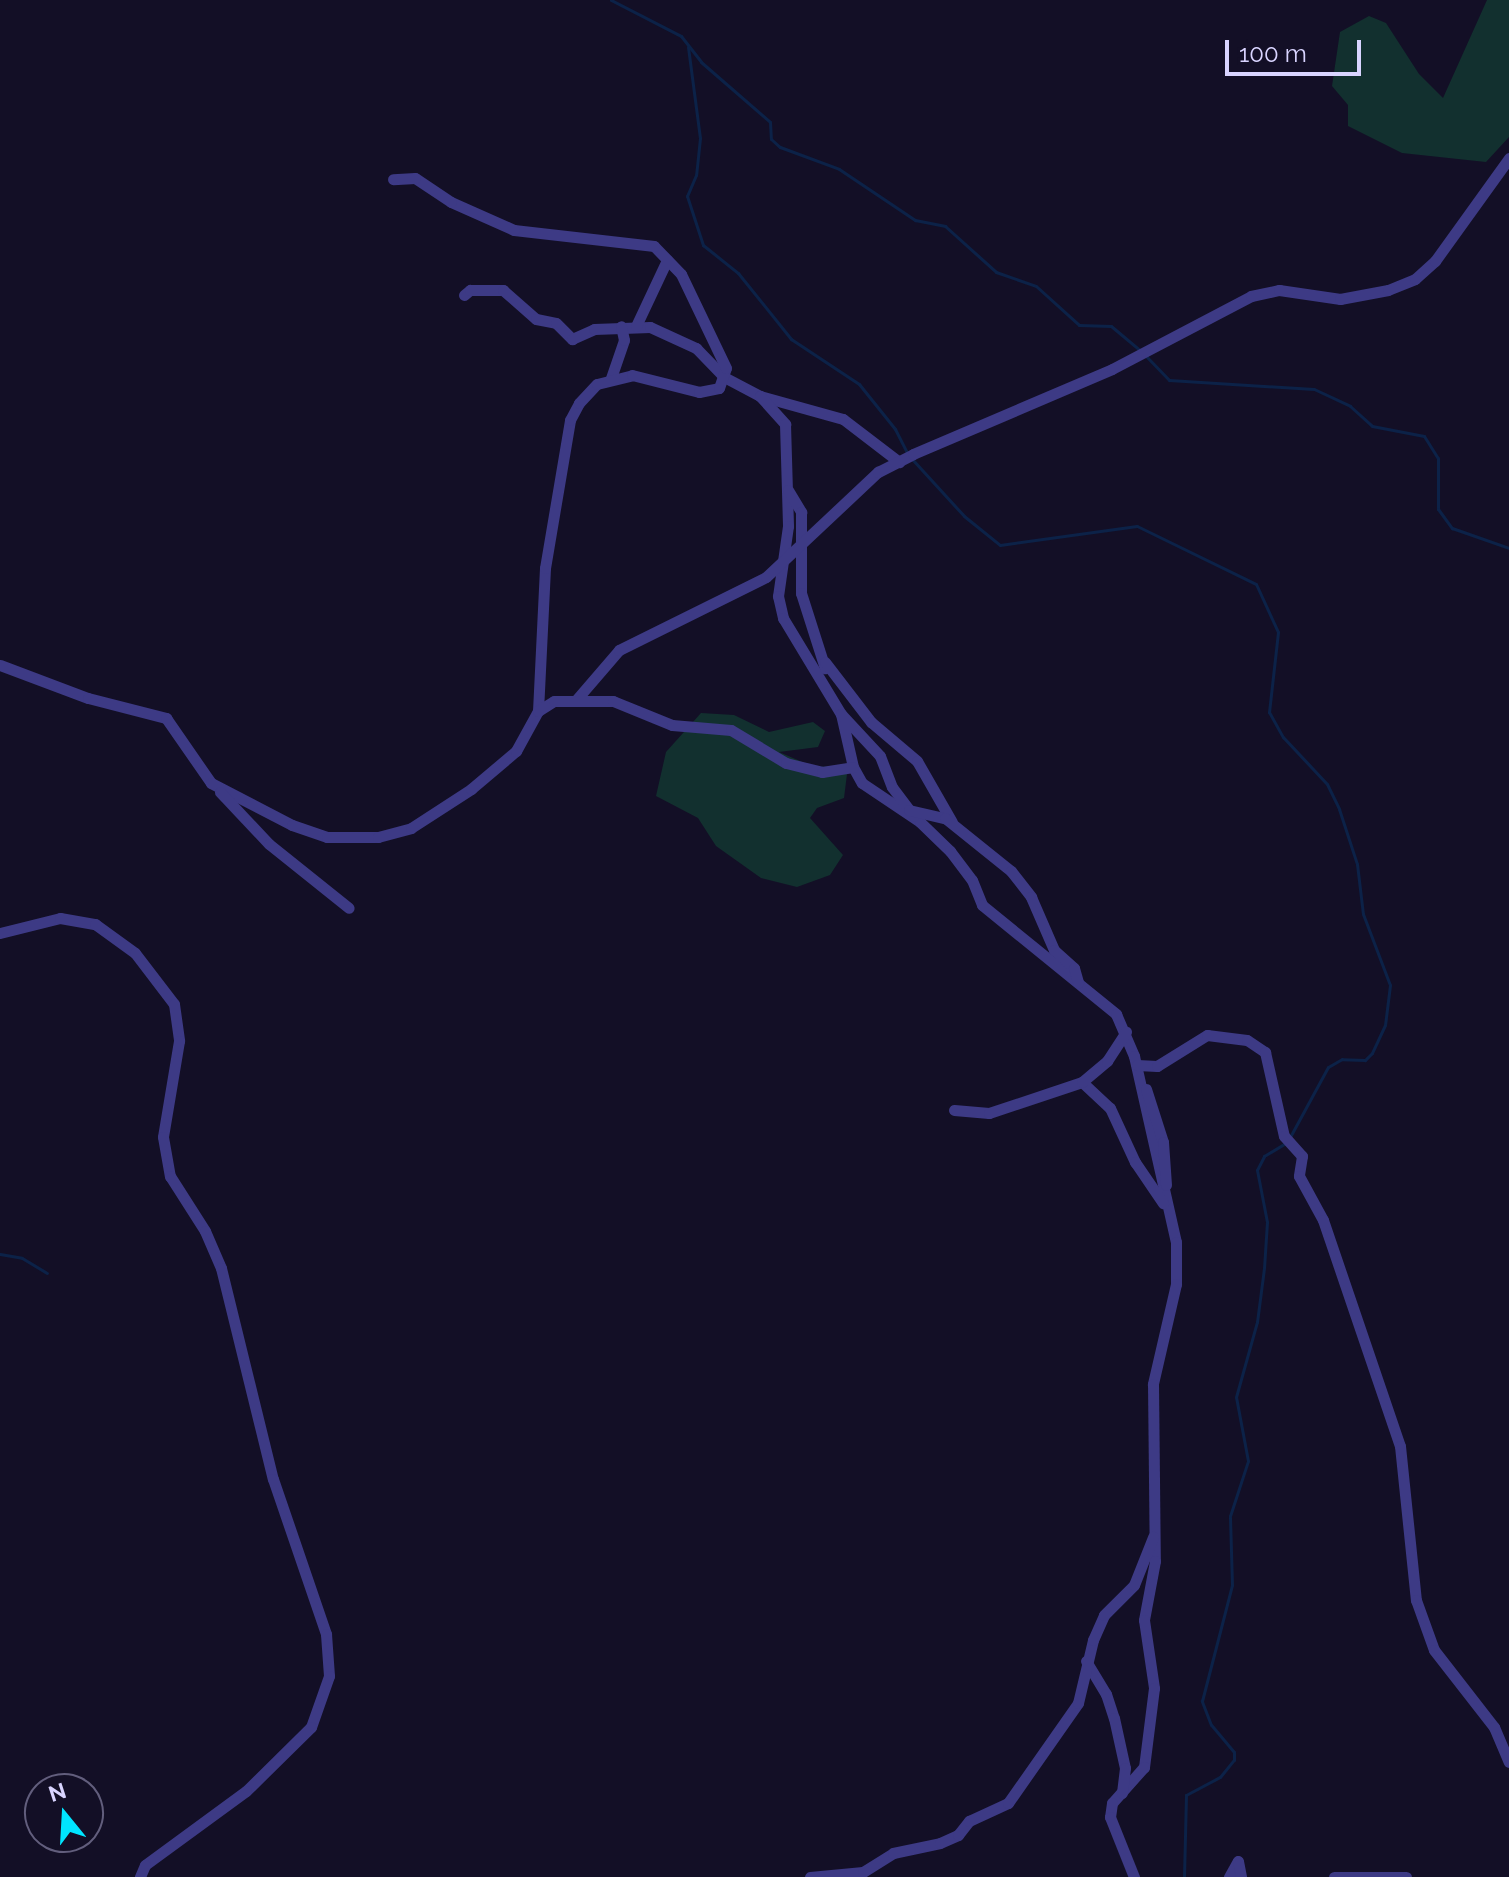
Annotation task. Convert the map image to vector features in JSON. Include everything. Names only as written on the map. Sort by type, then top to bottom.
[{"type":"street","points":[[576,700],[619,650],[667,624],[703,612],[784,564],[878,472],[1112,369],[1251,296],[1279,290],[1340,299],[1388,290],[1415,279],[1435,261],[1509,158]]},
{"type":"street","points":[[211,783],[292,825],[327,837],[395,835],[471,789],[506,760],[532,730],[538,711],[545,568],[570,420],[586,391],[611,378],[650,377],[699,392],[719,388],[724,377],[726,368],[681,274],[654,246],[514,230],[451,202],[415,178],[393,179]]},
{"type":"street","points":[[636,326],[667,260]]},
{"type":"street","points":[[464,295],[470,290],[503,290],[536,319],[556,323],[572,339],[594,329],[650,327],[696,348],[724,377],[760,396],[843,419],[906,458]]},
{"type":"street","points":[[611,378],[624,340],[621,326]]},
{"type":"street","points":[[760,396],[785,424],[784,564],[778,596],[783,618],[841,714],[880,756],[892,787],[909,810],[972,880],[982,905],[1116,1014],[1136,1061],[1176,1242],[1176,1284],[1153,1384],[1155,1531],[1144,1620],[1154,1688],[1144,1767],[1112,1803],[1110,1817],[1134,1877]]},
{"type":"street","points":[[786,487],[801,512],[801,593],[825,662],[871,722],[917,761],[953,823],[1022,885],[1054,950],[1074,968],[1078,982]]},
{"type":"street","points":[[825,662],[825,685]]},
{"type":"street","points":[[0,665],[88,698],[166,718],[211,783],[269,844],[349,908]]},
{"type":"street","points":[[538,711],[554,701],[613,701],[672,725],[731,730],[786,763],[822,772],[853,767]]},
{"type":"street","points":[[841,714],[853,767],[862,783],[920,822]]},
{"type":"street","points":[[909,810],[920,809],[953,823]]},
{"type":"street","points":[[0,933],[60,918],[95,924],[135,953],[174,1004],[179,1041],[163,1137],[170,1176],[205,1231],[221,1268],[273,1479],[326,1634],[329,1676],[311,1727],[246,1791],[145,1865],[140,1877]]},
{"type":"street","points":[[954,1110],[989,1113],[1082,1082],[1107,1061],[1126,1032]]},
{"type":"street","points":[[1136,1061],[1157,1066],[1207,1035],[1247,1040],[1265,1052],[1290,1142],[1302,1156],[1299,1176],[1323,1220],[1400,1446],[1416,1600],[1434,1650],[1494,1727],[1509,1762]]},
{"type":"street","points":[[1082,1082],[1110,1108],[1135,1162],[1167,1206]]},
{"type":"street","points":[[810,1877],[863,1872],[893,1853],[940,1843],[958,1835],[969,1821],[1008,1803],[1078,1703],[1086,1661],[1104,1615],[1134,1585],[1155,1531]]},
{"type":"street","points":[[1086,1661],[1114,1718],[1125,1768],[1122,1793]]},
{"type":"street","points":[[1229,1877],[1238,1861],[1241,1877]]},
{"type":"street","points":[[1334,1877],[1406,1877]]},
{"type":"green space","points":[[1487,0],[1509,0],[1509,137],[1486,162],[1402,153],[1348,126],[1348,105],[1332,86],[1340,32],[1369,16],[1386,23],[1419,74],[1443,98]]},
{"type":"green space","points":[[701,713],[734,715],[769,732],[813,722],[825,731],[818,747],[779,752],[814,767],[848,766],[844,798],[817,808],[810,818],[843,855],[830,875],[797,887],[761,878],[716,846],[698,818],[656,796],[666,752]]},
{"type":"waterway","points":[[611,0],[681,36],[701,62],[770,122],[771,139],[780,147],[839,169],[915,220],[945,226],[996,272],[1036,286],[1079,325],[1111,326],[1140,350]]},
{"type":"waterway","points":[[688,47],[700,138],[696,175],[687,196],[703,245],[738,273],[791,339],[859,384],[895,429],[907,453]]},
{"type":"waterway","points":[[1145,355],[1169,380],[1314,389],[1350,406],[1372,426],[1424,436],[1438,458],[1438,509],[1452,528],[1509,548]]},
{"type":"waterway","points":[[912,459],[964,516],[1000,545],[1137,526],[1256,584],[1278,632],[1269,712],[1283,737],[1327,784],[1339,809],[1357,864],[1363,914],[1390,985],[1385,1025],[1372,1053],[1365,1060],[1342,1059],[1328,1067],[1290,1137]]},
{"type":"waterway","points":[[1184,1877],[1186,1795],[1220,1777],[1234,1760],[1234,1752],[1211,1725],[1202,1701],[1232,1585],[1230,1516],[1248,1461],[1236,1397],[1257,1322],[1264,1268],[1267,1222],[1257,1170],[1264,1156],[1286,1143]]},
{"type":"waterway","points":[[0,1254],[22,1258],[47,1273]]}]
